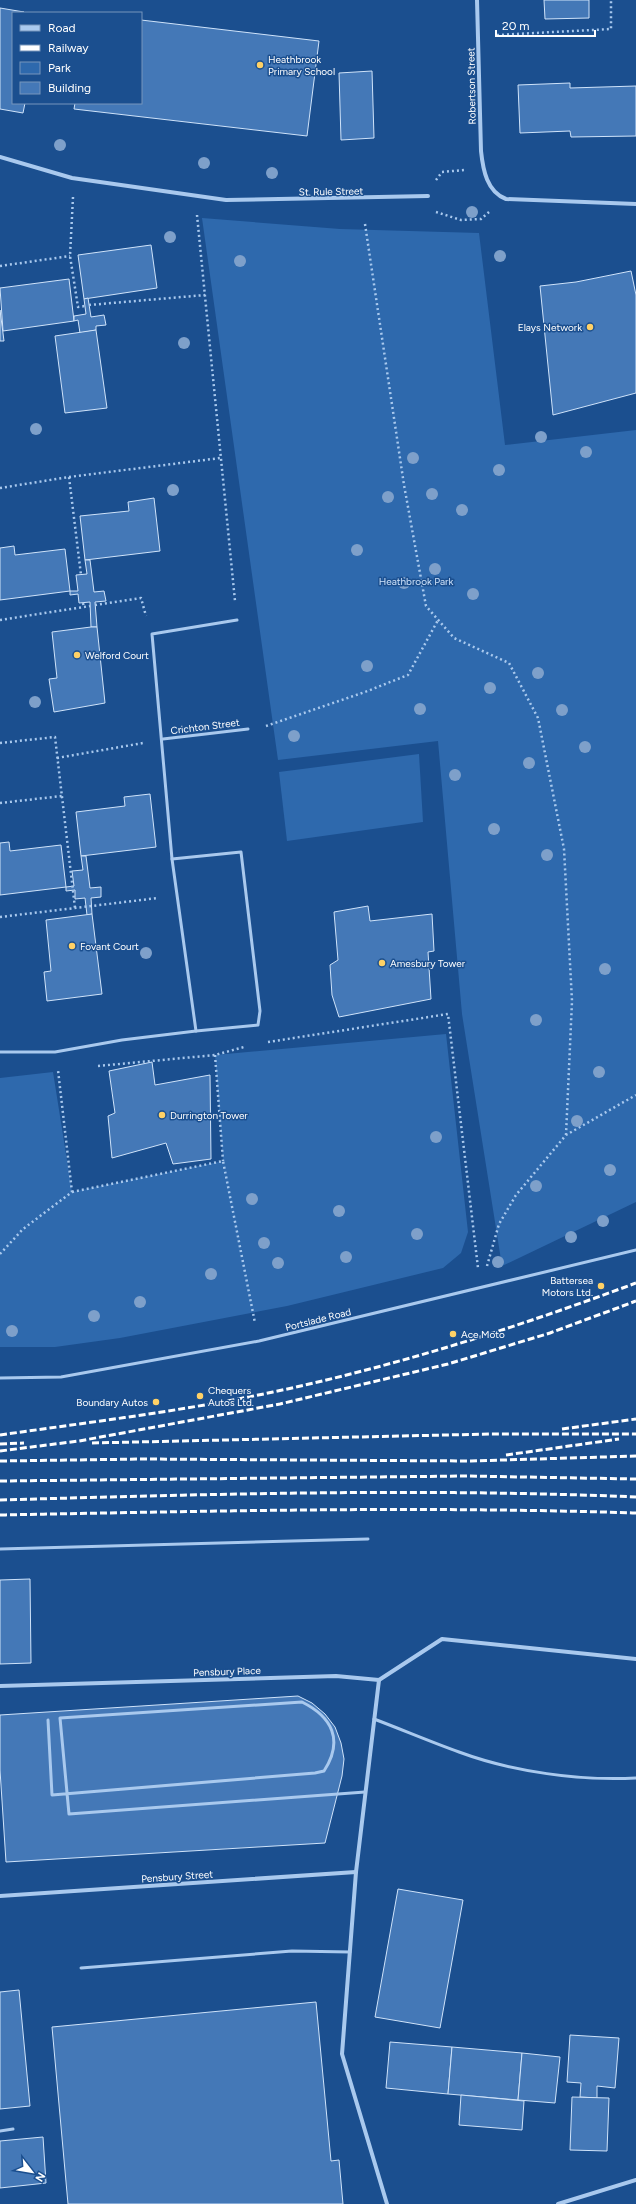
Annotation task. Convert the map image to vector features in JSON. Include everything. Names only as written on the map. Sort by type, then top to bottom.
[{"type":"street","name":"Robertson Street","points":[[478,0],[483,171]]},
{"type":"street","name":"St. Rule Street","points":[[0,157],[72,178],[226,200],[428,196]]},
{"type":"street","points":[[483,171],[494,192],[503,198],[636,204]]},
{"type":"street","points":[[387,2204],[342,2054],[356,1872],[379,1680],[442,1639],[636,1658]]},
{"type":"street","name":"Pensbury Place","points":[[0,1686],[336,1676],[379,1680]]},
{"type":"street","name":"Pensbury Street","points":[[0,1896],[356,1872]]},
{"type":"street","points":[[558,2204],[636,2180]]},
{"type":"lane","points":[[196,1031],[176,896],[163,739],[152,634],[237,620]]},
{"type":"lane","name":"Crichton Street","points":[[163,739],[248,729]]},
{"type":"lane","points":[[0,1052],[54,1052],[122,1040],[258,1025],[260,1011],[241,852],[172,859]]},
{"type":"lane","name":"Portslade Road","points":[[0,1378],[61,1377],[259,1341],[636,1250]]},
{"type":"lane","points":[[0,1549],[368,1539]]},
{"type":"lane","points":[[48,1720],[52,1795],[60,1795],[68,1794],[100,1791],[156,1787],[315,1773],[324,1771],[332,1759],[335,1746],[333,1736],[326,1718],[316,1709],[302,1702],[60,1718],[64,1769],[67,1792],[67,1799],[69,1814],[365,1792]]},
{"type":"lane","points":[[374,1719],[461,1753],[534,1772],[607,1779],[636,1778]]},
{"type":"lane","points":[[80,1968],[292,1951],[350,1952]]},
{"type":"lane","points":[[0,2131],[13,2129]]},
{"type":"path","points":[[478,36],[612,29],[611,0]]},
{"type":"path","points":[[483,171],[458,170],[439,172],[428,196],[437,214],[461,220],[481,219],[503,198]]},
{"type":"path","points":[[72,178],[70,256],[78,307],[84,306]]},
{"type":"path","points":[[195,195],[237,620]]},
{"type":"path","points":[[365,224],[409,515],[426,606],[454,638],[509,663],[538,718],[564,849],[572,1001],[566,1135]]},
{"type":"path","points":[[0,266],[70,256]]},
{"type":"path","points":[[89,305],[205,295]]},
{"type":"path","points":[[0,488],[69,477],[220,458]]},
{"type":"path","points":[[69,477],[81,575]]},
{"type":"path","points":[[95,605],[141,598],[152,634]]},
{"type":"path","points":[[0,620],[90,606]]},
{"type":"path","points":[[273,725],[408,675],[438,620]]},
{"type":"path","points":[[0,743],[55,737],[75,908]]},
{"type":"path","points":[[57,758],[163,739]]},
{"type":"path","points":[[0,803],[62,796]]},
{"type":"path","points":[[0,917],[176,896]]},
{"type":"path","points":[[448,1014],[481,1288]]},
{"type":"path","points":[[215,1055],[223,1161],[259,1341]]},
{"type":"path","points":[[58,1069],[72,1192]]},
{"type":"path","points":[[481,1288],[499,1224],[516,1195],[566,1135],[636,1095]]},
{"type":"path","points":[[0,1254],[23,1229],[72,1192],[223,1161]]},
{"type":"green space","name":"Heathbrook Park","points":[[202,218],[340,229],[479,233],[505,445],[636,430],[636,1202],[502,1266],[462,1014],[438,741],[278,760]]},
{"type":"green space","points":[[419,754],[423,822],[287,841],[279,772]]},
{"type":"green space","points":[[446,1034],[468,1232],[461,1253],[443,1268],[287,1306],[120,1338],[55,1347],[0,1347],[0,1078],[53,1072],[72,1192],[223,1161],[215,1055]]},
{"type":"building","points":[[544,0],[589,0],[589,18],[545,19]]},
{"type":"building","points":[[0,8],[24,12],[12,12],[12,104],[25,104],[23,113],[0,109]]},
{"type":"building","name":"Heathbrook Primary School","points":[[142,20],[319,41],[307,136],[74,109],[75,104],[142,104]]},
{"type":"building","points":[[372,71],[374,138],[341,140],[339,73]]},
{"type":"building","points":[[570,83],[570,88],[636,86],[636,136],[571,137],[570,131],[520,133],[518,85]]},
{"type":"building","points":[[151,245],[157,288],[84,299],[78,255]]},
{"type":"building","name":"Elays Network","points":[[631,271],[636,295],[636,393],[553,415],[540,286],[576,282]]},
{"type":"building","points":[[69,279],[74,321],[3,331],[0,288]]},
{"type":"building","points":[[88,298],[91,317],[104,315],[106,325],[96,326],[96,330],[80,333],[78,320],[74,321],[74,316],[86,314],[84,299]]},
{"type":"building","points":[[0,310],[4,341],[0,341]]},
{"type":"building","points":[[96,330],[107,408],[65,413],[55,336]]},
{"type":"building","points":[[154,498],[160,551],[85,560],[80,516],[129,511],[128,502]]},
{"type":"building","points":[[14,546],[15,555],[65,549],[70,591],[0,600],[0,548]]},
{"type":"building","points":[[85,560],[90,560],[94,592],[104,591],[106,601],[95,602],[97,627],[91,627],[90,602],[79,603],[78,594],[70,595],[70,591],[78,591],[76,575],[87,574]]},
{"type":"building","name":"Welford Court","points":[[97,627],[105,703],[54,712],[49,679],[57,678],[52,632]]},
{"type":"building","points":[[150,794],[156,847],[81,856],[76,812],[125,806],[124,797]]},
{"type":"building","points":[[9,842],[10,851],[61,845],[66,887],[0,895],[0,843]]},
{"type":"building","name":"Fovant Court","points":[[81,856],[86,856],[90,888],[101,887],[101,897],[91,898],[92,914],[87,915],[85,898],[75,899],[75,890],[66,891],[66,887],[74,886],[72,871],[83,870]]},
{"type":"building","name":"Amesbury Tower","points":[[368,906],[370,921],[432,914],[434,951],[428,952],[431,999],[339,1017],[332,995],[330,965],[338,960],[334,912]]},
{"type":"building","name":"Fovant Court","points":[[92,914],[102,994],[47,1001],[44,972],[51,971],[46,920]]},
{"type":"building","name":"Durrington Tower","points":[[152,1062],[155,1085],[210,1075],[211,1159],[173,1164],[166,1143],[112,1158],[108,1116],[115,1113],[109,1071]]},
{"type":"building","points":[[30,1579],[31,1663],[0,1664],[0,1580]]},
{"type":"building","points":[[298,1696],[312,1703],[325,1714],[335,1727],[341,1743],[344,1759],[342,1776],[325,1843],[6,1862],[0,1770],[0,1715]]},
{"type":"building","points":[[398,1889],[463,1900],[440,2028],[375,2017]]},
{"type":"building","points":[[19,1990],[30,2106],[0,2109],[0,1992]]},
{"type":"building","points":[[316,2002],[331,2161],[339,2160],[343,2204],[68,2204],[52,2027]]},
{"type":"building","points":[[570,2035],[619,2038],[615,2088],[597,2086],[597,2098],[580,2097],[581,2083],[567,2082]]},
{"type":"building","points":[[390,2042],[452,2047],[448,2094],[386,2088]]},
{"type":"building","points":[[452,2047],[522,2053],[518,2100],[448,2094]]},
{"type":"building","points":[[522,2053],[560,2057],[555,2103],[518,2100]]},
{"type":"building","points":[[461,2095],[524,2101],[522,2130],[459,2125]]},
{"type":"building","points":[[572,2097],[609,2098],[607,2151],[570,2150]]},
{"type":"building","points":[[43,2137],[46,2183],[0,2188],[0,2141]]},
{"type":"railway","points":[[0,1435],[205,1405],[319,1382],[411,1358],[502,1330],[636,1283]]},
{"type":"railway","points":[[0,1451],[79,1441],[280,1404],[448,1364],[550,1333],[636,1301]]},
{"type":"railway","points":[[562,1429],[636,1419]]},
{"type":"railway","points":[[92,1443],[490,1434],[636,1434]]},
{"type":"railway","points":[[506,1455],[619,1439]]},
{"type":"railway","points":[[0,1444],[24,1443]]},
{"type":"railway","points":[[0,1461],[145,1459],[471,1461],[636,1456]]},
{"type":"railway","points":[[0,1481],[467,1476],[636,1479]]},
{"type":"railway","points":[[0,1500],[238,1494],[398,1492],[556,1494],[636,1497]]},
{"type":"railway","points":[[0,1515],[398,1510],[636,1513]]},
{"type":"place","name":"Heathbrook Primary School","points":[[260,65]]},
{"type":"place","name":"Elays Network","points":[[590,327]]},
{"type":"place","name":"Welford Court","points":[[77,655]]},
{"type":"place","name":"Fovant Court","points":[[72,946]]},
{"type":"place","name":"Amesbury Tower","points":[[382,963]]},
{"type":"place","name":"Durrington Tower","points":[[162,1115]]},
{"type":"place","name":"Battersea Motors Ltd.","points":[[601,1286]]},
{"type":"place","name":"Ace Moto","points":[[453,1334]]},
{"type":"place","name":"Chequers Autos Ltd.","points":[[200,1396]]},
{"type":"place","name":"Boundary Autos","points":[[156,1402]]}]
